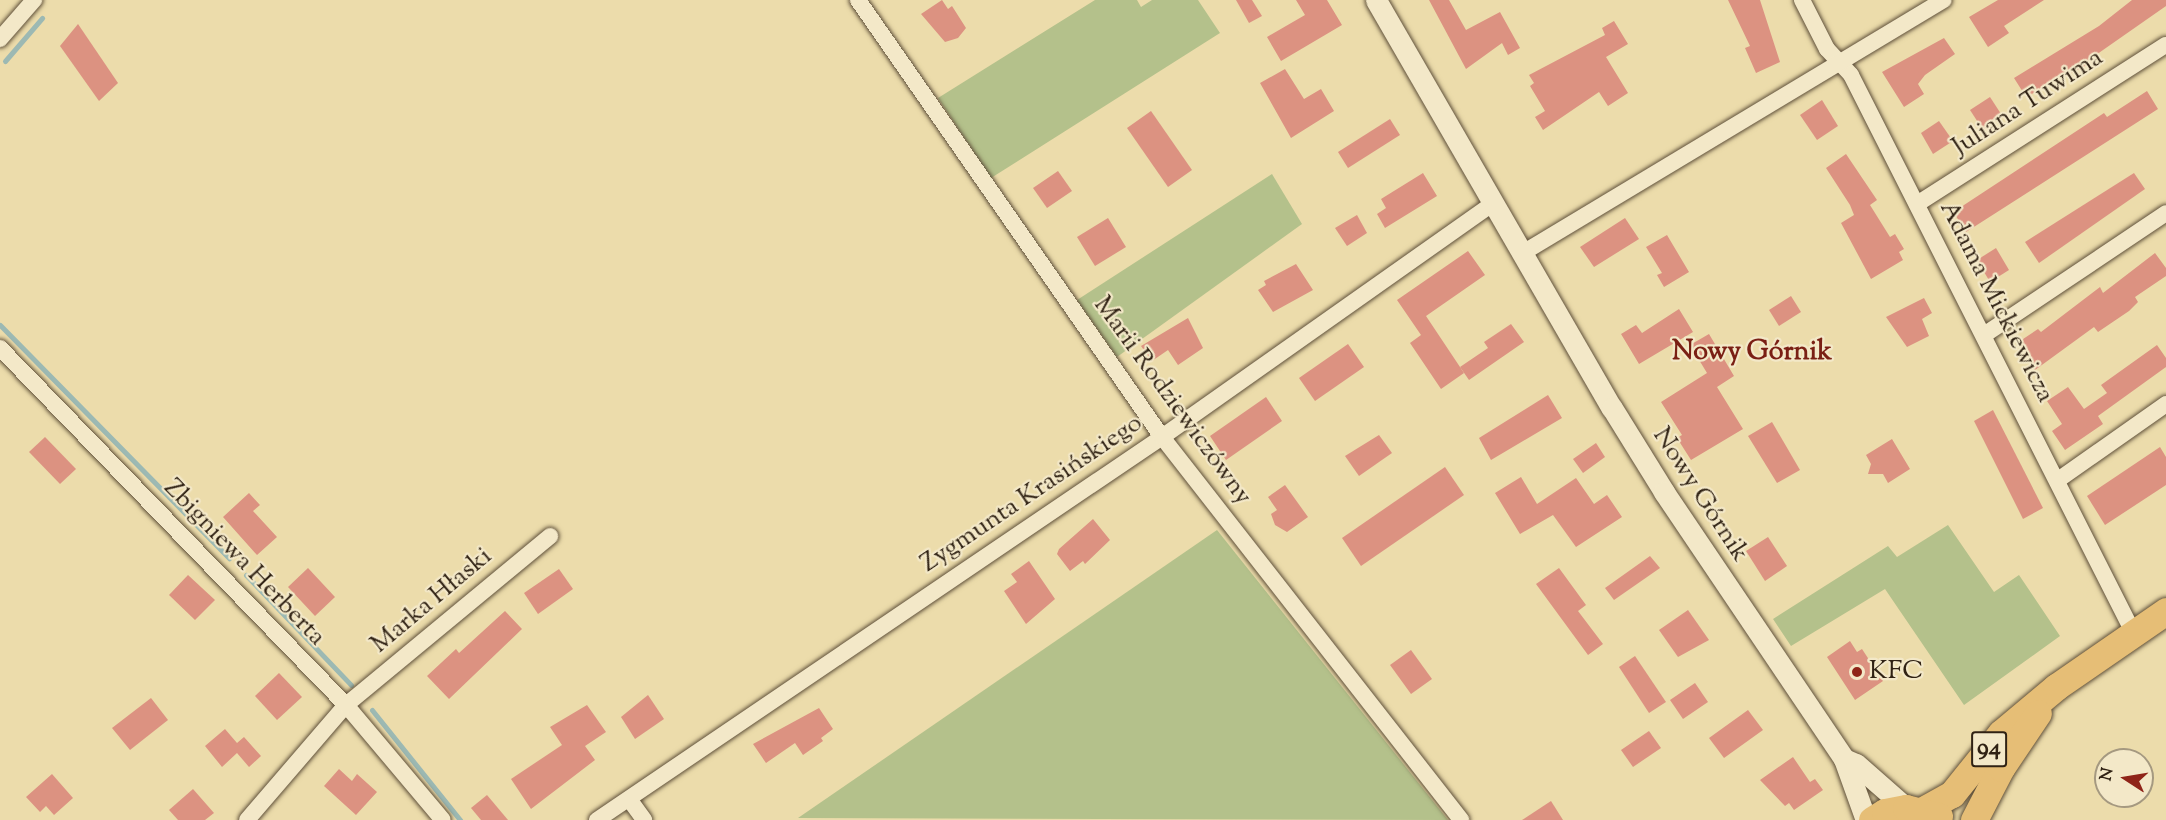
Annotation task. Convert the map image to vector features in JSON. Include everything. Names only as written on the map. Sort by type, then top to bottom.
[{"type":"main road","name":"94","points":[[1872,820],[1885,812],[1925,813],[1952,794],[2001,733],[2056,687],[2166,611]]},
{"type":"main road","name":"94","points":[[1974,820],[2001,768],[2056,687]]},
{"type":"street","points":[[0,39],[34,0]]},
{"type":"street","name":"Marii Rodziewiczówny","points":[[858,0],[1162,436],[1461,820]]},
{"type":"street","name":"Nowy Górnik","points":[[1376,0],[1491,205],[1664,492],[1844,759],[1866,820]]},
{"type":"street","name":"Adama Mickiewicza","points":[[1802,0],[1827,49],[1838,62],[1849,70],[2134,634]]},
{"type":"street","points":[[1521,254],[1944,0]]},
{"type":"street","name":"Juliana Tuwima","points":[[1917,204],[2166,45]]},
{"type":"street","name":"Zygmunta Krasińskiego","points":[[597,820],[1162,436],[1491,205]]},
{"type":"street","points":[[1984,335],[2166,213]]},
{"type":"street","name":"Zbigniewa Herberta","points":[[0,348],[346,705],[443,820]]},
{"type":"street","points":[[2058,480],[2166,404]]},
{"type":"street","name":"Marka Hłaski","points":[[247,820],[346,705],[550,536]]},
{"type":"street","name":"Nowy Górnik","points":[[1844,759],[1925,813]]},
{"type":"street","points":[[629,800],[644,820]]},
{"type":"green space","points":[[1095,0],[1137,0],[1141,7],[1152,0],[1198,0],[1220,33],[991,178],[938,98]]},
{"type":"green space","points":[[1272,174],[1302,224],[1117,357],[1077,300]]},
{"type":"green space","points":[[1948,525],[1994,592],[2019,575],[2060,636],[1964,705],[1885,589],[1791,646],[1773,619],[1888,546],[1897,557]]},
{"type":"green space","points":[[1217,530],[1448,820],[798,818]]},
{"type":"building","points":[[942,0],[948,9],[952,6],[966,28],[958,38],[945,42],[921,14]]},
{"type":"building","points":[[1236,0],[1252,0],[1262,16],[1249,23]]},
{"type":"building","points":[[1296,0],[1327,0],[1342,25],[1281,61],[1267,37],[1305,15]]},
{"type":"building","points":[[1429,0],[1449,0],[1466,30],[1500,12],[1520,48],[1508,55],[1502,43],[1466,69]]},
{"type":"building","points":[[1728,0],[1760,0],[1780,62],[1756,73],[1745,48],[1750,46]]},
{"type":"building","points":[[1998,0],[2044,0],[2004,26],[2009,33],[1988,47],[1969,17]]},
{"type":"building","points":[[2132,0],[2166,0],[2166,6],[2093,57],[2095,61],[2026,97],[2014,78],[2099,26]]},
{"type":"building","points":[[1614,21],[1628,44],[1606,57],[1628,93],[1608,106],[1599,92],[1543,130],[1535,117],[1545,111],[1530,86],[1534,83],[1529,75],[1605,35],[1602,28]]},
{"type":"building","points":[[78,24],[118,83],[99,101],[60,46]]},
{"type":"building","points":[[1944,38],[1955,54],[1925,75],[1918,84],[1924,94],[1904,107],[1882,72]]},
{"type":"building","points":[[1285,69],[1304,99],[1321,89],[1334,111],[1291,138],[1260,83]]},
{"type":"building","points":[[2147,91],[2158,109],[1966,232],[1954,213],[1964,205],[2104,113],[2107,117]]},
{"type":"building","points":[[1990,97],[2003,117],[1983,130],[1970,110]]},
{"type":"building","points":[[1822,100],[1838,126],[1817,140],[1800,115]]},
{"type":"building","points":[[1151,111],[1192,170],[1168,187],[1127,128]]},
{"type":"building","points":[[1390,119],[1400,135],[1348,168],[1338,152]]},
{"type":"building","points":[[1939,121],[1953,141],[1933,154],[1921,133]]},
{"type":"building","points":[[1846,154],[1877,200],[1870,205],[1890,237],[1895,234],[1904,249],[1899,252],[1903,260],[1871,279],[1841,223],[1854,215],[1850,205],[1826,168]]},
{"type":"building","points":[[1058,171],[1072,191],[1047,208],[1033,188]]},
{"type":"building","points":[[1423,173],[1437,196],[1385,228],[1377,214],[1386,208],[1381,199]]},
{"type":"building","points":[[2134,173],[2145,189],[2039,263],[2025,242]]},
{"type":"building","points":[[1357,215],[1367,233],[1347,246],[1335,228]]},
{"type":"building","points":[[1108,218],[1126,247],[1095,266],[1077,237]]},
{"type":"building","points":[[1625,218],[1639,239],[1594,267],[1580,247]]},
{"type":"building","points":[[1667,235],[1689,272],[1664,287],[1657,275],[1662,273],[1646,247]]},
{"type":"building","points":[[1996,248],[2009,270],[1990,282],[1977,260]]},
{"type":"building","points":[[1468,251],[1485,275],[1426,316],[1464,373],[1441,389],[1410,343],[1421,335],[1397,300]]},
{"type":"building","points":[[2155,253],[2166,268],[2166,276],[2135,297],[2138,302],[2129,311],[2098,332],[2094,327],[2035,370],[2017,343],[2038,329],[2041,332],[2100,287],[2103,293]]},
{"type":"building","points":[[1296,264],[1313,290],[1273,312],[1258,290],[1266,285],[1264,281]]},
{"type":"building","points":[[1791,296],[1801,312],[1779,326],[1769,310]]},
{"type":"building","points":[[1924,298],[1932,313],[1922,319],[1929,336],[1907,347],[1886,317]]},
{"type":"building","points":[[1679,309],[1693,332],[1639,364],[1621,334],[1636,325],[1642,333]]},
{"type":"building","points":[[1188,318],[1203,348],[1178,365],[1168,350],[1152,361],[1141,346]]},
{"type":"building","points":[[1511,324],[1524,342],[1469,380],[1460,367],[1488,348],[1484,342]]},
{"type":"building","points":[[1709,334],[1734,376],[1717,387],[1743,429],[1691,460],[1677,438],[1682,435],[1661,402],[1707,373],[1690,345]]},
{"type":"building","points":[[1348,344],[1364,367],[1315,401],[1299,378]]},
{"type":"building","points":[[2157,345],[2166,358],[2166,367],[2098,416],[2103,424],[2065,450],[2052,431],[2062,424],[2047,401],[2068,387],[2084,409],[2107,393],[2101,385]]},
{"type":"building","points":[[1548,395],[1562,418],[1491,460],[1479,438]]},
{"type":"building","points":[[1266,397],[1282,421],[1226,460],[1210,436]]},
{"type":"building","points":[[1993,410],[2043,508],[2023,519],[1974,421]]},
{"type":"building","points":[[1772,422],[1800,470],[1777,483],[1748,436]]},
{"type":"building","points":[[1379,435],[1392,453],[1359,476],[1345,456]]},
{"type":"building","points":[[45,437],[76,469],[60,484],[29,452]]},
{"type":"building","points":[[1892,439],[1910,469],[1888,483],[1883,474],[1868,474],[1871,464],[1866,455]]},
{"type":"building","points":[[1596,443],[1605,457],[1583,473],[1573,459]]},
{"type":"building","points":[[2160,447],[2166,457],[2166,485],[2105,525],[2087,496]]},
{"type":"building","points":[[1445,467],[1464,495],[1361,566],[1342,538]]},
{"type":"building","points":[[1521,477],[1537,504],[1576,478],[1594,504],[1607,495],[1622,517],[1576,547],[1553,515],[1520,534],[1495,493]]},
{"type":"building","points":[[1285,485],[1308,517],[1287,532],[1275,525],[1271,514],[1277,510],[1268,497]]},
{"type":"building","points":[[249,493],[260,505],[253,511],[277,537],[257,555],[223,517]]},
{"type":"building","points":[[1093,519],[1110,540],[1085,564],[1083,561],[1070,571],[1057,554],[1059,549]]},
{"type":"building","points":[[1768,537],[1787,566],[1765,581],[1746,551]]},
{"type":"building","points":[[1650,556],[1660,568],[1614,600],[1605,588]]},
{"type":"building","points":[[1029,561],[1055,599],[1026,624],[1004,591],[1017,582],[1011,574]]},
{"type":"building","points":[[308,568],[335,597],[315,616],[288,587]]},
{"type":"building","points":[[1559,568],[1586,605],[1578,611],[1603,644],[1588,655],[1536,584]]},
{"type":"building","points":[[559,569],[573,589],[538,614],[524,593]]},
{"type":"building","points":[[188,575],[215,600],[195,620],[169,595]]},
{"type":"building","points":[[1688,610],[1709,640],[1678,657],[1659,630]]},
{"type":"building","points":[[505,611],[522,629],[449,699],[427,676],[456,649],[459,653]]},
{"type":"building","name":"KFC","points":[[1850,641],[1857,652],[1862,649],[1883,681],[1855,700],[1827,657]]},
{"type":"building","points":[[1411,650],[1432,679],[1411,694],[1390,665]]},
{"type":"building","points":[[1635,656],[1666,702],[1649,713],[1619,667]]},
{"type":"building","points":[[279,673],[302,697],[277,720],[255,696]]},
{"type":"building","points":[[1695,683],[1708,702],[1683,719],[1670,700]]},
{"type":"building","points":[[648,695],[664,719],[635,739],[621,717]]},
{"type":"building","points":[[151,698],[168,720],[130,750],[112,728]]},
{"type":"building","points":[[587,705],[606,732],[585,746],[595,760],[531,809],[511,779],[562,745],[550,727]]},
{"type":"building","points":[[819,708],[833,729],[821,738],[823,741],[803,755],[795,743],[766,763],[753,744]]},
{"type":"building","points":[[1748,710],[1763,730],[1724,758],[1709,738]]},
{"type":"building","points":[[225,729],[237,743],[244,737],[261,756],[249,767],[237,753],[222,767],[205,746]]},
{"type":"building","points":[[1649,731],[1661,748],[1633,767],[1621,750]]},
{"type":"building","points":[[1793,757],[1810,782],[1815,779],[1823,790],[1794,810],[1789,803],[1785,806],[1760,780]]},
{"type":"building","points":[[339,769],[352,781],[357,774],[377,792],[356,815],[324,786]]},
{"type":"building","points":[[52,774],[73,798],[54,815],[46,806],[40,812],[26,797]]},
{"type":"building","points":[[193,789],[214,813],[205,820],[178,820],[169,810]]},
{"type":"building","points":[[487,795],[508,820],[481,820],[471,808]]},
{"type":"building","points":[[1551,801],[1563,820],[1522,820]]},
{"type":"waterway","points":[[5,61],[42,18]]},
{"type":"waterway","points":[[0,325],[229,558]]},
{"type":"waterway","points":[[246,575],[351,685]]},
{"type":"waterway","points":[[372,710],[460,820]]},
{"type":"place","name":"KFC","points":[[1857,672]]},
{"type":"district","name":"Nowy Górnik","points":[[1752,353]]}]
